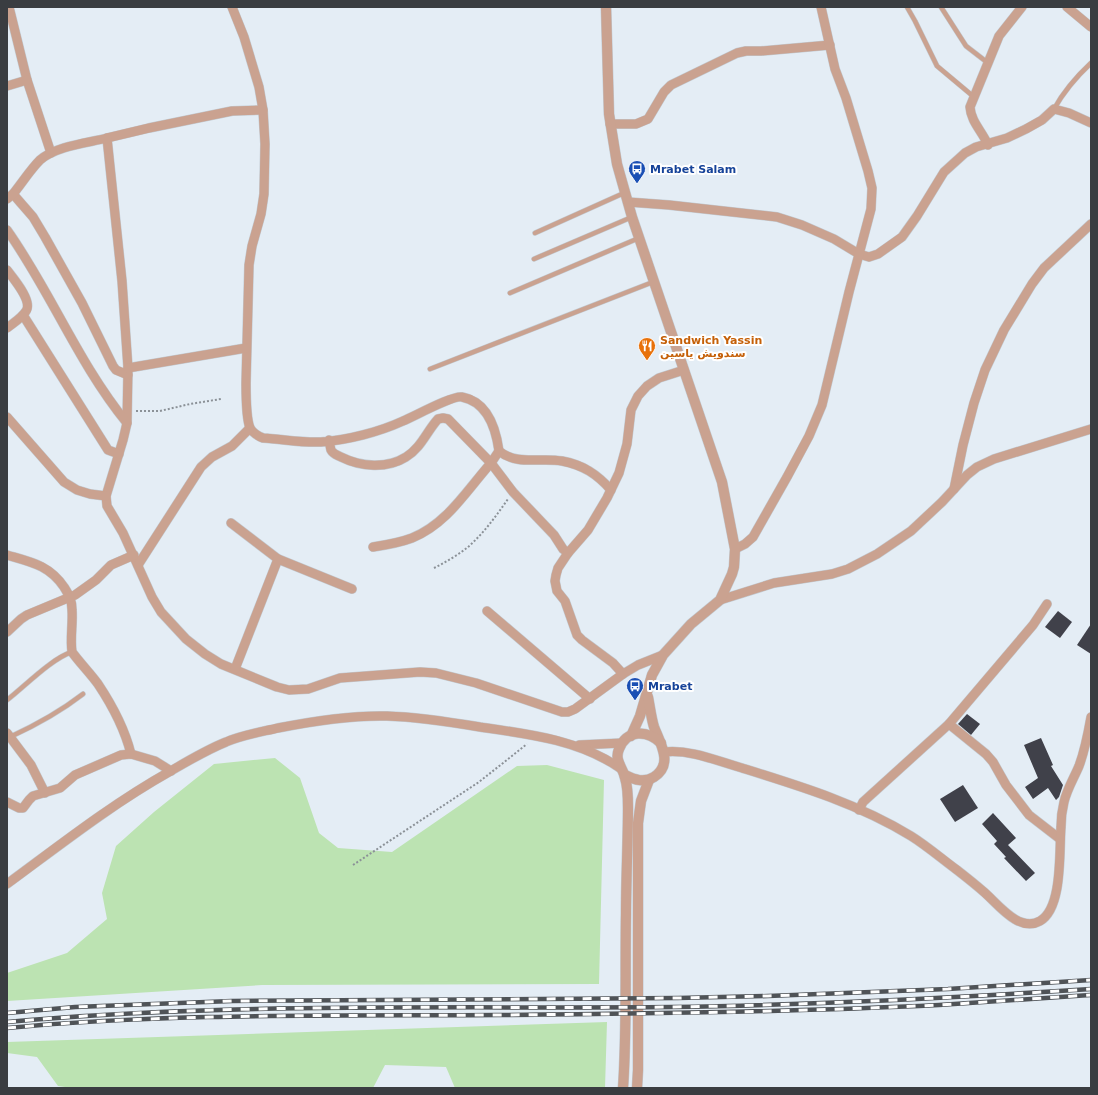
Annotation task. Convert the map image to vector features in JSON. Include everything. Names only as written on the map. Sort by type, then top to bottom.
[{"type":"street","points":[[9,7],[27,80],[51,153]]},
{"type":"street","points":[[232,7],[253,64],[259,87],[263,110],[266,170],[261,214],[252,246],[249,265],[246,398],[250,428],[256,435],[263,438],[310,442],[329,440],[356,436],[393,426],[449,400],[460,397],[469,399],[478,404],[493,424],[498,439],[499,451],[491,463],[455,505],[433,526],[412,538],[373,547]]},
{"type":"street","points":[[606,7],[607,76],[610,124],[617,164],[626,198],[653,282],[722,482],[735,549],[732,574],[720,600]]},
{"type":"street","points":[[735,549],[745,544],[753,537],[809,436],[822,405],[845,306],[871,209],[872,188],[868,171],[846,98],[835,69],[821,7]]},
{"type":"street","points":[[988,144],[984,135],[974,122],[970,107],[999,36],[1022,7]]},
{"type":"street","points":[[1067,7],[1091,27]]},
{"type":"street","points":[[610,124],[636,124],[643,122],[648,119],[664,92],[671,85],[737,53],[746,51],[830,45]]},
{"type":"street","points":[[7,86],[27,80]]},
{"type":"street","points":[[626,198],[669,205],[776,217],[802,225],[834,239],[859,254],[869,257],[878,254],[902,237],[917,216],[944,172],[965,153],[1007,138],[1042,120],[1054,109],[1069,113],[1091,123]]},
{"type":"street","points":[[246,348],[128,371],[116,370],[82,303],[33,217],[10,196],[40,160],[51,153],[64,148],[232,110],[263,110]]},
{"type":"street","points":[[107,138],[122,281],[128,371],[127,422],[106,496],[107,506],[123,533],[155,602],[161,612],[186,639],[221,664],[276,687],[289,690],[298,691],[308,689],[340,678],[420,672],[436,673],[476,683],[562,712],[575,710],[623,674],[662,654]]},
{"type":"street","points":[[954,489],[974,402],[985,370],[1004,330],[1032,284],[1044,268],[1091,224]]},
{"type":"street","points":[[7,230],[41,283],[84,361],[112,403],[127,422]]},
{"type":"street","points":[[7,270],[25,294],[28,309],[7,328]]},
{"type":"street","points":[[23,315],[108,450],[119,454]]},
{"type":"street","points":[[623,674],[613,663],[582,640],[578,635],[574,628],[569,610],[557,591],[555,581],[556,575],[558,568],[568,553],[588,530],[619,473],[627,444],[631,410],[638,396],[647,386],[659,378],[684,370]]},
{"type":"street","points":[[444,418],[445,412],[450,404],[449,400]]},
{"type":"street","points":[[7,417],[64,482],[77,490],[90,494],[106,496]]},
{"type":"street","points":[[329,440],[331,449],[335,454],[346,460],[361,465],[393,463],[407,456],[420,445],[438,419],[448,419],[491,463],[513,492],[554,535],[563,549],[568,553]]},
{"type":"street","points":[[138,565],[201,467],[212,457],[232,446],[250,428]]},
{"type":"street","points":[[631,736],[640,716],[652,675],[662,654],[691,624],[720,600],[774,583],[832,574],[848,569],[861,563],[911,531],[977,467],[989,461],[1091,429]]},
{"type":"street","points":[[499,451],[505,456],[517,460],[561,461],[588,470],[601,478],[611,490]]},
{"type":"street","points":[[230,523],[278,559],[352,589]]},
{"type":"street","points":[[7,555],[39,565],[50,571],[58,579],[70,597],[73,610],[72,652],[97,682],[128,743],[131,754]]},
{"type":"street","points":[[7,632],[21,618],[70,597],[85,588],[111,566],[134,555]]},
{"type":"street","points":[[236,669],[278,559]]},
{"type":"street","points":[[859,810],[862,802],[949,724],[1033,625],[1047,604]]},
{"type":"street","points":[[487,611],[590,699]]},
{"type":"street","points":[[7,884],[105,812],[195,756],[227,741],[306,722],[346,717],[387,716],[434,720],[538,736],[573,745],[598,754],[622,772],[640,781],[649,780],[656,776],[662,769],[665,760],[663,747],[653,721],[647,694]]},
{"type":"street","points":[[623,1088],[628,806],[622,772],[618,760],[618,751],[622,743],[631,736],[646,734],[654,737],[663,747],[702,756],[799,786],[836,800],[886,822],[912,837],[986,893],[1003,911],[1015,919],[1029,924],[1040,921],[1049,913],[1054,903],[1059,872],[1060,839],[1064,801],[1086,745],[1091,717]]},
{"type":"street","points":[[949,724],[986,754],[993,762],[1006,785],[1029,815],[1060,839]]},
{"type":"street","points":[[9,735],[31,765],[45,793]]},
{"type":"street","points":[[573,745],[622,743]]},
{"type":"street","points":[[7,802],[19,808],[23,808],[33,796],[60,788],[74,775],[121,754],[131,754],[155,761],[171,771]]},
{"type":"street","points":[[637,1088],[638,812],[644,790],[649,780]]},
{"type":"street","points":[[626,895],[637,895]]},
{"type":"street","points":[[624,1069],[638,1070]]},
{"type":"lane","points":[[907,7],[915,20],[937,66],[974,97]]},
{"type":"lane","points":[[941,7],[966,46],[988,63]]},
{"type":"lane","points":[[1054,109],[1074,80],[1091,63]]},
{"type":"lane","points":[[535,233],[626,198]]},
{"type":"lane","points":[[534,259],[632,217]]},
{"type":"lane","points":[[510,293],[639,238]]},
{"type":"lane","points":[[430,369],[653,282]]},
{"type":"lane","points":[[7,700],[65,654],[72,652]]},
{"type":"lane","points":[[9,735],[30,728],[67,706],[83,694]]},
{"type":"path","points":[[128,410],[160,411],[221,399]]},
{"type":"path","points":[[434,568],[453,558],[482,534],[513,492]]},
{"type":"path","points":[[353,865],[479,782],[538,736]]},
{"type":"green space","points":[[275,758],[300,778],[319,833],[338,848],[392,852],[517,766],[547,765],[604,780],[599,984],[262,985],[7,1001],[7,973],[67,953],[107,919],[102,893],[116,846],[154,812],[214,764]]},
{"type":"green space","points":[[607,1022],[605,1088],[455,1088],[446,1067],[385,1065],[373,1088],[72,1088],[58,1086],[37,1057],[7,1053],[7,1042]]},
{"type":"building","points":[[1058,611],[1072,622],[1060,638],[1045,627]]},
{"type":"building","points":[[1091,624],[1091,654],[1077,645]]},
{"type":"building","points":[[967,714],[980,724],[971,735],[958,724]]},
{"type":"building","points":[[1041,738],[1053,765],[1051,766],[1063,785],[1059,797],[1056,800],[1048,788],[1033,799],[1025,787],[1038,778],[1024,745]]},
{"type":"building","points":[[963,785],[978,808],[955,822],[940,799]]},
{"type":"building","points":[[993,813],[1016,838],[1008,845],[1035,873],[1026,881],[1004,858],[1006,857],[994,844],[997,841],[982,824]]},
{"type":"railway","points":[[7,1013],[75,1007],[232,1001],[768,996],[948,989],[1091,980]]},
{"type":"railway","points":[[7,1022],[90,1016],[256,1009],[777,1005],[1091,989]]},
{"type":"railway","points":[[7,1028],[129,1020],[252,1016],[607,1014],[829,1009],[939,1005],[1091,995]]},
{"type":"place","name":"Mrabet Salam","points":[[637,184]]},
{"type":"place","name":"Sandwich Yassin سندويش ياسين","points":[[647,361]]},
{"type":"place","name":"Mrabet","points":[[635,701]]}]
